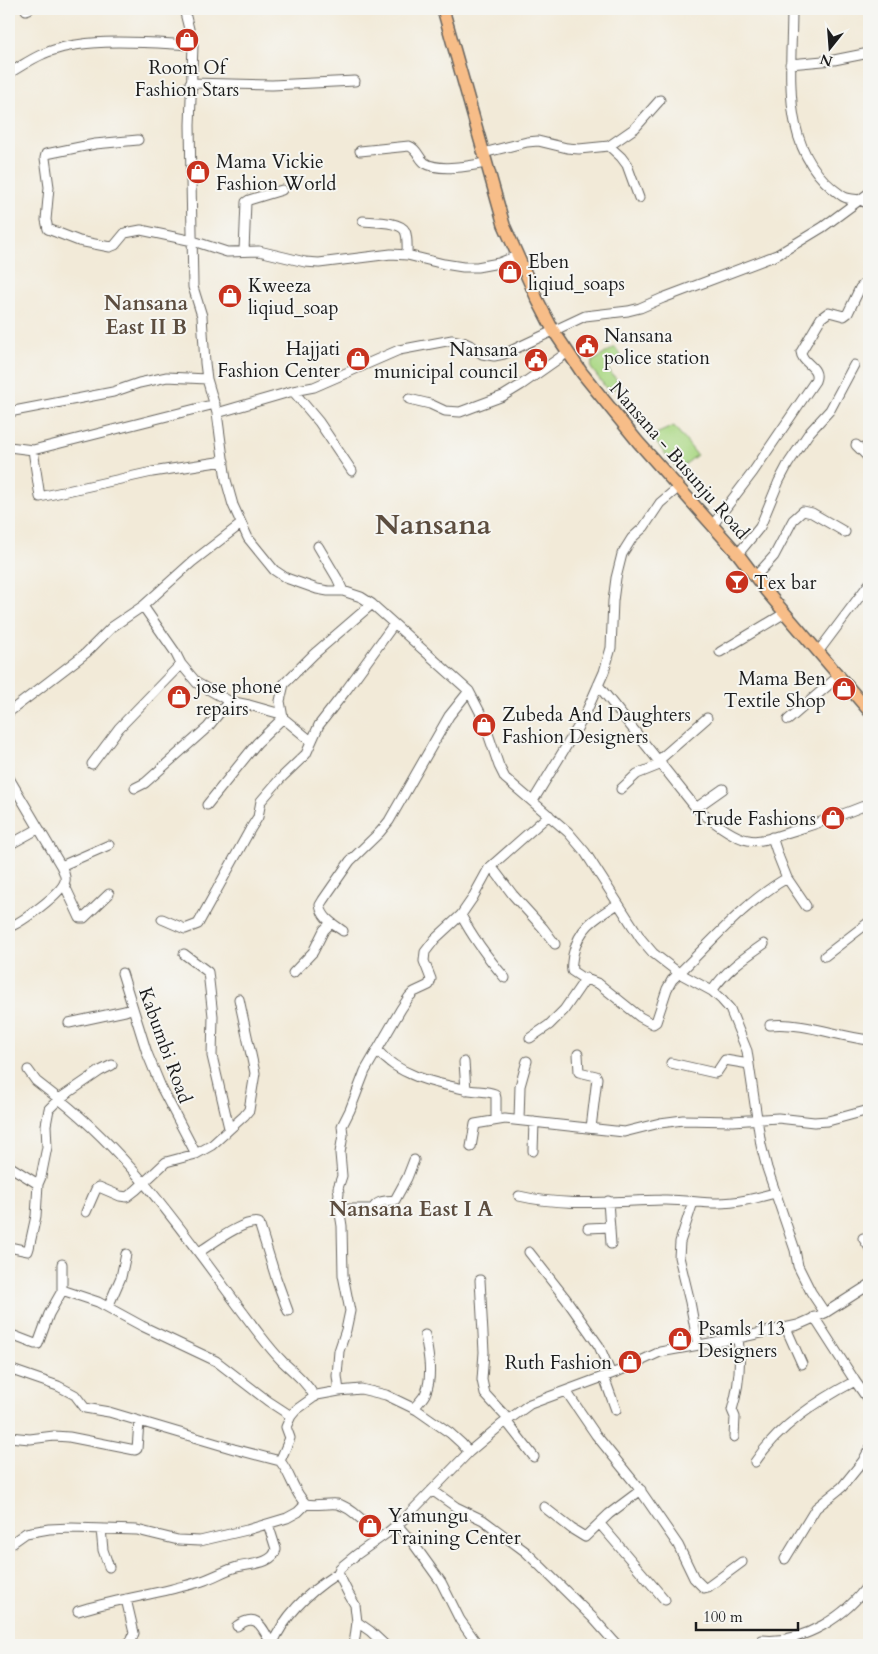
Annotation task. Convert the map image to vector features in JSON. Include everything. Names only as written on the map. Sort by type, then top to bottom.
[{"type":"main road","name":"Nansana - Busunju Road","points":[[443,9],[504,225],[553,330],[582,373],[638,442],[738,554],[785,613],[869,711]]},
{"type":"street","points":[[184,9],[193,44],[190,83],[193,286],[202,316],[204,364],[216,409],[226,480],[241,524],[248,538],[274,570],[286,578],[317,589],[343,591],[361,597],[372,604],[469,691],[475,701],[505,778],[549,816],[576,835],[618,904],[641,939],[653,953],[680,973],[712,991],[730,1009],[743,1040],[749,1064],[764,1158],[795,1250],[798,1266],[811,1292],[825,1313]]},
{"type":"street","points":[[792,9],[790,64],[795,129],[808,161],[817,174],[842,197],[860,200],[869,204]]},
{"type":"street","points":[[9,73],[43,54],[65,47],[120,42],[193,44]]},
{"type":"street","points":[[790,64],[834,60],[869,53]]},
{"type":"street","points":[[190,83],[272,85],[355,81]]},
{"type":"street","points":[[360,151],[409,146],[414,147],[423,162],[428,164],[465,167],[527,142],[538,141],[578,149],[609,146],[635,128],[660,100]]},
{"type":"street","points":[[138,140],[94,144],[46,154],[44,158],[49,187],[46,226],[48,229],[79,241],[110,247],[115,245],[125,233],[141,230],[193,241],[227,252],[258,251],[305,262],[319,263],[391,254],[407,255],[463,267],[477,267],[499,263],[517,256]]},
{"type":"street","points":[[609,146],[627,165],[639,198]]},
{"type":"street","points":[[244,251],[246,202],[282,190]]},
{"type":"street","points":[[9,447],[33,450],[314,387],[398,350],[452,340],[472,346],[482,354],[494,356],[504,354],[586,316],[640,308],[776,255],[823,227],[869,193]]},
{"type":"street","points":[[363,220],[396,224],[404,228],[407,255]]},
{"type":"street","points":[[712,526],[753,472],[815,381],[817,377],[816,371],[802,357],[801,352],[821,318],[829,312],[844,316],[848,313],[860,288],[869,279]]},
{"type":"street","points":[[409,399],[430,404],[445,411],[460,412],[502,396],[568,352]]},
{"type":"street","points":[[738,554],[760,527],[788,464],[809,433],[830,410],[854,364]]},
{"type":"street","points":[[9,412],[113,392],[139,382],[167,377],[207,379]]},
{"type":"street","points":[[293,391],[319,422],[352,471]]},
{"type":"street","points":[[856,445],[869,458]]},
{"type":"street","points":[[33,450],[40,497],[152,472],[224,462]]},
{"type":"street","points":[[533,801],[584,717],[604,672],[610,648],[616,578],[622,554],[632,538],[644,527],[660,503],[679,487]]},
{"type":"street","points":[[755,577],[774,556],[793,520],[803,511],[845,532]]},
{"type":"street","points":[[9,712],[86,652],[112,627],[143,606],[192,562],[241,524]]},
{"type":"street","points":[[318,546],[338,578],[343,591]]},
{"type":"street","points":[[818,652],[869,584]]},
{"type":"street","points":[[282,716],[280,701],[284,684],[314,654],[372,604]]},
{"type":"street","points":[[143,606],[175,652],[181,664],[197,683],[229,702],[249,705],[282,716],[311,741]]},
{"type":"street","points":[[720,652],[785,613]]},
{"type":"street","points":[[162,919],[185,929],[198,924],[258,817],[261,801],[306,754],[319,725],[347,690],[394,624]]},
{"type":"street","points":[[92,764],[120,728],[181,664]]},
{"type":"street","points":[[788,720],[840,675]]},
{"type":"street","points":[[598,685],[696,808],[709,819],[740,838],[748,840],[772,837],[869,804]]},
{"type":"street","points":[[343,931],[331,923],[321,911],[320,905],[350,861],[389,821],[448,716],[469,691]]},
{"type":"street","points":[[135,788],[145,783],[194,740],[229,702]]},
{"type":"street","points":[[207,805],[257,743],[282,716]]},
{"type":"street","points":[[621,788],[637,774],[660,762],[707,718]]},
{"type":"street","points":[[9,778],[61,866],[65,879],[64,884],[80,918],[84,918],[109,894]]},
{"type":"street","points":[[696,808],[723,789]]},
{"type":"street","points":[[338,1390],[339,1351],[350,1311],[343,1275],[344,1252],[338,1201],[340,1194],[338,1188],[342,1176],[340,1153],[343,1135],[342,1126],[376,1050],[409,997],[429,985],[431,979],[424,961],[425,952],[461,915],[491,866],[549,816]]},
{"type":"street","points":[[9,845],[38,829]]},
{"type":"street","points":[[772,837],[787,878],[806,906]]},
{"type":"street","points":[[61,866],[108,845]]},
{"type":"street","points":[[491,866],[555,944]]},
{"type":"street","points":[[618,904],[597,917],[585,928],[576,942],[571,966],[572,971],[600,984],[640,1017],[653,1024],[656,1022],[672,980],[742,912],[776,884],[787,878]]},
{"type":"street","points":[[9,927],[28,917],[64,884]]},
{"type":"street","points":[[461,915],[479,946],[505,978]]},
{"type":"street","points":[[825,956],[869,922]]},
{"type":"street","points":[[293,973],[313,952],[324,930],[331,923]]},
{"type":"street","points":[[712,991],[720,978],[732,966],[764,944]]},
{"type":"street","points":[[184,954],[208,972],[213,1016],[212,1056],[229,1128]]},
{"type":"street","name":"Kabumbi Road","points":[[122,973],[147,1053],[160,1087],[196,1154]]},
{"type":"street","points":[[530,1038],[549,1025],[564,1010],[586,978]]},
{"type":"street","points":[[86,1212],[94,1193],[99,1187],[127,1197],[166,1162],[196,1154],[212,1145],[249,1110],[255,1073],[239,1000]]},
{"type":"street","points":[[69,1023],[133,1008]]},
{"type":"street","points":[[770,1025],[784,1024],[869,1040]]},
{"type":"street","points":[[376,1050],[389,1063],[415,1076],[466,1090],[494,1094],[496,1098],[496,1120]]},
{"type":"street","points":[[578,1054],[579,1072],[596,1076],[597,1078],[591,1128]]},
{"type":"street","points":[[519,1120],[520,1086],[527,1060]]},
{"type":"street","points":[[671,1064],[715,1073],[725,1060],[749,1064]]},
{"type":"street","points":[[464,1062],[466,1090]]},
{"type":"street","points":[[9,1247],[28,1251],[29,1248],[36,1216],[38,1184],[47,1148],[46,1125],[49,1109],[59,1099],[112,1065]]},
{"type":"street","points":[[28,1070],[36,1081],[93,1128],[122,1158],[198,1252],[270,1349],[296,1372],[310,1387],[315,1397]]},
{"type":"street","points":[[471,1147],[475,1124],[496,1120],[519,1120],[624,1132],[672,1121],[733,1121],[778,1118],[814,1122],[828,1121],[869,1110]]},
{"type":"street","points":[[533,1151],[534,1122]]},
{"type":"street","points":[[340,1209],[370,1209],[382,1201],[395,1200],[414,1160]]},
{"type":"street","points":[[9,1166],[38,1184]]},
{"type":"street","points":[[519,1196],[544,1200],[735,1202],[775,1193]]},
{"type":"street","points":[[608,1201],[611,1244]]},
{"type":"street","points":[[693,1202],[680,1242],[679,1257],[698,1345]]},
{"type":"street","points":[[198,1252],[228,1233],[252,1222],[259,1223],[288,1311]]},
{"type":"street","points":[[588,1228],[610,1227]]},
{"type":"street","points":[[863,1238],[869,1247]]},
{"type":"street","points":[[529,1252],[599,1346],[616,1410]]},
{"type":"street","points":[[108,1307],[121,1277],[126,1254]]},
{"type":"street","points":[[9,1334],[38,1344],[48,1314],[62,1291],[62,1264]]},
{"type":"street","points":[[480,1280],[484,1352],[482,1380],[485,1394],[534,1457]]},
{"type":"street","points":[[272,1645],[289,1615],[321,1584],[338,1573],[340,1568],[397,1525],[469,1452],[507,1420],[530,1404],[607,1376],[660,1352],[786,1328],[825,1313],[869,1285]]},
{"type":"street","points":[[62,1291],[98,1302],[142,1326],[216,1361],[268,1401],[291,1416]]},
{"type":"street","points":[[814,1317],[854,1381],[869,1401]]},
{"type":"street","points":[[786,1328],[802,1364]]},
{"type":"street","points":[[414,1408],[424,1397],[428,1386],[429,1366],[425,1335]]},
{"type":"street","points":[[734,1437],[735,1417],[732,1410],[740,1358],[738,1338]]},
{"type":"street","points":[[9,1369],[58,1386],[75,1395],[86,1408],[109,1412],[280,1461],[287,1470],[300,1498],[306,1504]]},
{"type":"street","points":[[755,1462],[764,1448],[794,1419],[854,1381]]},
{"type":"street","points":[[280,1461],[290,1438],[286,1428],[291,1416],[296,1410],[315,1397],[338,1390],[361,1389],[394,1398],[414,1408],[450,1433],[469,1452]]},
{"type":"street","points":[[566,1391],[596,1435],[641,1490],[678,1545],[694,1578],[704,1588],[742,1562]]},
{"type":"street","points":[[9,1437],[30,1439],[54,1436],[69,1437],[133,1451],[137,1448],[139,1422]]},
{"type":"street","points":[[785,1559],[816,1508],[842,1487],[863,1461],[869,1450]]},
{"type":"street","points":[[432,1490],[456,1507],[483,1520],[526,1552],[593,1618],[617,1645]]},
{"type":"street","points":[[544,1507],[582,1537],[586,1536],[609,1514],[641,1490]]},
{"type":"street","points":[[9,1545],[26,1533],[57,1529],[100,1528],[137,1530],[178,1540],[194,1541],[268,1524],[292,1516],[306,1504],[334,1504],[343,1506],[369,1526],[378,1539]]},
{"type":"street","points":[[78,1610],[172,1589],[205,1580],[237,1567],[263,1561],[273,1556],[276,1549],[268,1524]]},
{"type":"street","points":[[600,1524],[665,1600]]},
{"type":"street","points":[[397,1525],[442,1582],[460,1620],[478,1645]]},
{"type":"street","points":[[100,1528],[103,1550],[109,1567]]},
{"type":"street","points":[[338,1573],[355,1605],[357,1622],[354,1645]]},
{"type":"street","points":[[762,1640],[776,1641],[787,1639],[827,1623],[854,1604],[869,1583]]},
{"type":"street","points":[[125,1645],[131,1641],[134,1633],[126,1599]]},
{"type":"street","points":[[237,1626],[243,1621],[253,1619],[262,1628],[272,1645]]},
{"type":"street","points":[[357,1622],[385,1645]]},
{"type":"green space","points":[[615,347],[623,359],[607,368],[621,385],[609,392],[591,368],[592,362]]},
{"type":"green space","points":[[674,426],[697,455],[678,470],[651,436]]},
{"type":"place","name":"Room Of Fashion Stars","points":[[187,40]]},
{"type":"place","name":"Mama Vickie Fashion World","points":[[198,172]]},
{"type":"place","name":"Eben liqiud_soaps","points":[[510,272]]},
{"type":"place","name":"Kweeza liqiud_soap","points":[[230,296]]},
{"type":"place","name":"Nansana police station","points":[[587,346]]},
{"type":"place","name":"Hajjati Fashion Center","points":[[358,359]]},
{"type":"place","name":"Nansana municipal council","points":[[536,360]]},
{"type":"place","name":"Tex bar","points":[[737,582]]},
{"type":"place","name":"Mama Ben Textile Shop","points":[[844,689]]},
{"type":"place","name":"jose phone repairs","points":[[179,697]]},
{"type":"place","name":"Zubeda And Daughters Fashion Designers","points":[[484,725]]},
{"type":"place","name":"Trude Fashions","points":[[833,818]]},
{"type":"place","name":"Psamls 113 Designers","points":[[680,1339]]},
{"type":"place","name":"Ruth Fashion","points":[[630,1362]]},
{"type":"place","name":"Yamungu Training Center","points":[[370,1526]]},
{"type":"district","name":"Nansana East II B","points":[[146,315]]},
{"type":"district","name":"Nansana","points":[[433,524]]},
{"type":"district","name":"Nansana East I A","points":[[411,1209]]}]
